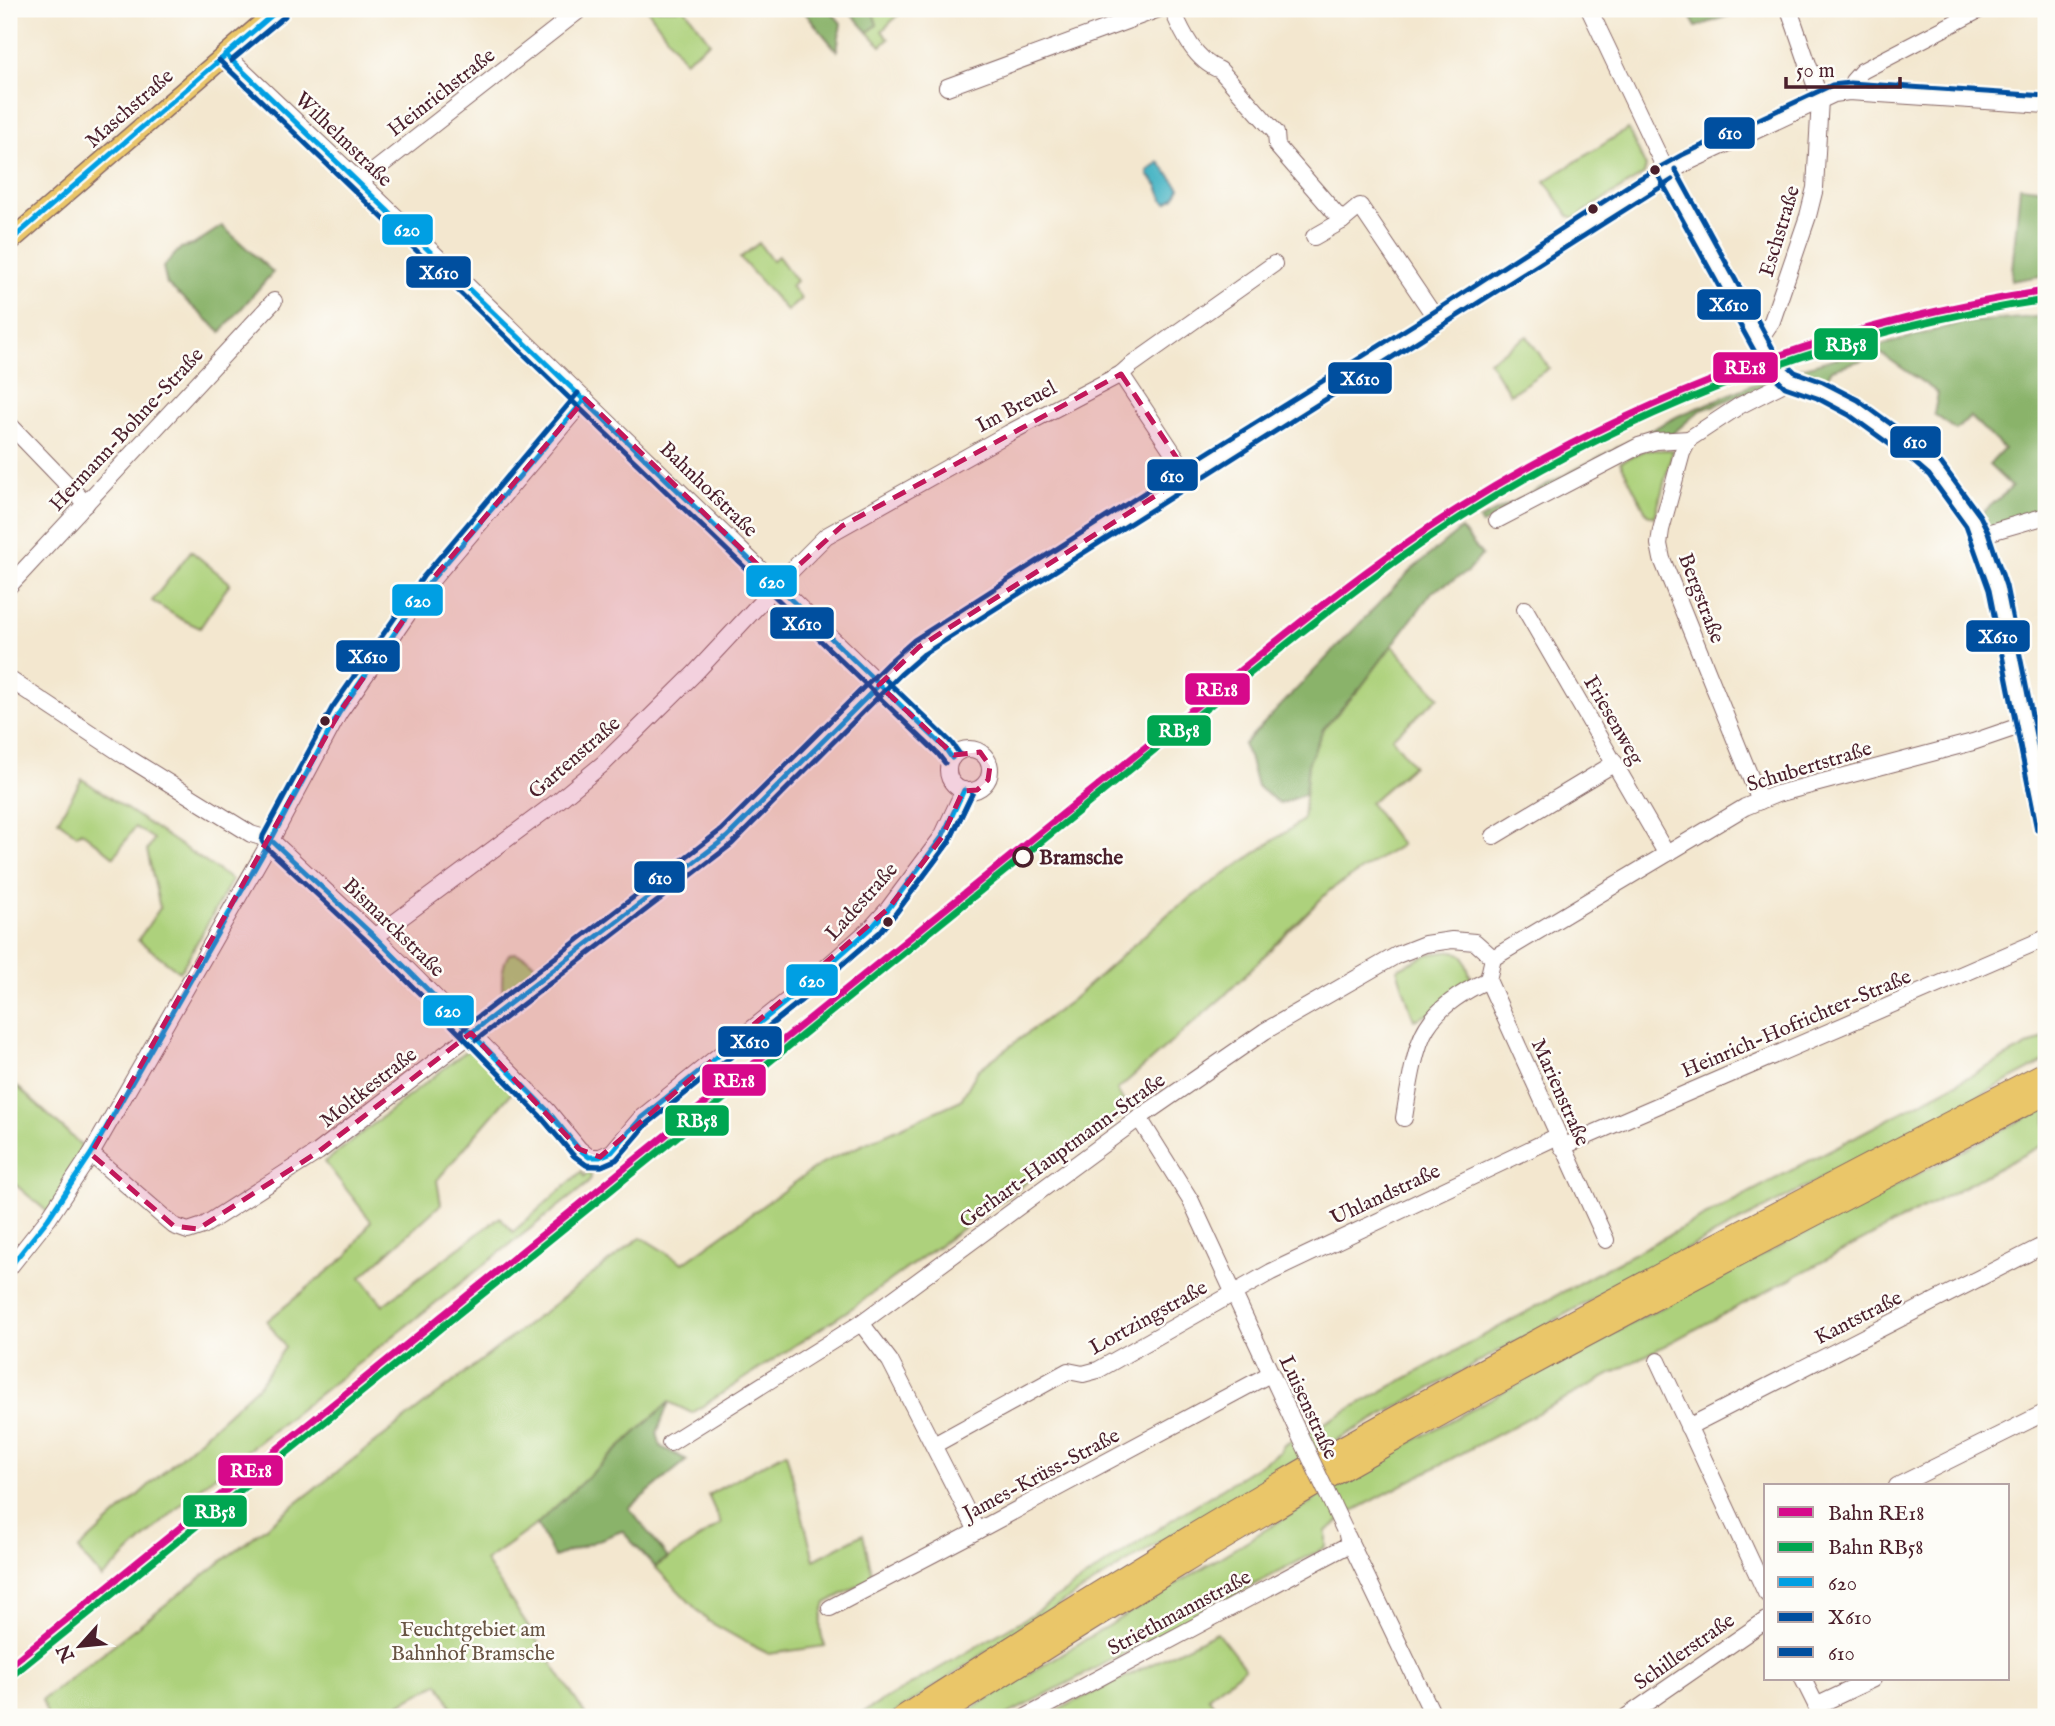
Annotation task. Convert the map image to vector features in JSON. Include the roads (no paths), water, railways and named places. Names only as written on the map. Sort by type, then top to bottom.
[{"type":"highway","points":[[904,1717],[1073,1609],[1369,1433],[1613,1299],[2046,1073]]},
{"type":"highway","points":[[935,1717],[1246,1525],[1377,1449],[1623,1315],[2046,1093]]},
{"type":"main road","name":"Maschstraße","points":[[9,242],[279,9]]},
{"type":"street","name":"Heinrichstraße","points":[[360,182],[581,9]]},
{"type":"street","points":[[947,87],[1159,9]]},
{"type":"street","points":[[1172,9],[1180,30],[1199,56],[1210,66],[1220,70],[1276,133],[1277,146],[1342,221]]},
{"type":"street","points":[[1589,9],[1667,173],[1769,359],[1790,380],[1820,390],[1854,408],[1919,455],[1935,469],[1956,496],[1980,535],[1997,588],[2046,828]]},
{"type":"street","name":"Eschstraße","points":[[1759,340],[1772,321],[1813,198],[1820,99],[1789,9]]},
{"type":"street","points":[[1849,92],[1853,81],[1862,71],[1981,9]]},
{"type":"street","name":"Wilhelmstraße","points":[[225,54],[586,399]]},
{"type":"street","name":"Moltkestraße","points":[[91,1154],[174,1226],[188,1231],[198,1229],[318,1152],[727,837],[878,685],[919,648],[1667,173],[1833,94],[1849,92],[2046,104]]},
{"type":"street","points":[[1314,237],[1342,221],[1360,206],[1437,320]]},
{"type":"street","name":"Im Breuel","points":[[778,584],[826,536],[1009,433],[1121,374],[1274,264]]},
{"type":"street","name":"Hermann-Bohne-Straße","points":[[9,586],[274,301]]},
{"type":"street","points":[[1121,374],[1188,475]]},
{"type":"street","points":[[1497,520],[1639,446],[1656,441],[1689,439],[1739,406],[1790,380]]},
{"type":"street","points":[[9,1268],[48,1219],[91,1154],[271,839],[339,713],[430,582],[586,399]]},
{"type":"street","name":"Bahnhofstraße","points":[[586,399],[946,748],[952,758]]},
{"type":"street","points":[[9,424],[86,504]]},
{"type":"street","name":"Bergstraße","points":[[1689,439],[1682,453],[1659,544],[1662,559],[1760,801]]},
{"type":"street","points":[[1980,535],[2046,516]]},
{"type":"street","name":"Gartenstraße","points":[[375,937],[558,801],[604,763],[695,673],[778,584]]},
{"type":"street","name":"Friesenweg","points":[[1525,609],[1666,853]]},
{"type":"street","points":[[9,678],[127,758],[251,834],[271,839]]},
{"type":"street","name":"Schubertstraße","points":[[1493,958],[1745,807],[1777,794],[1973,743],[2046,717]]},
{"type":"street","points":[[974,750],[984,755],[990,766],[988,780],[981,788],[964,790],[958,788],[950,777],[949,764],[952,758],[962,751],[974,750]]},
{"type":"street","points":[[1494,836],[1615,763]]},
{"type":"street","name":"Ladestraße","points":[[572,1139],[589,1157],[600,1157],[612,1152],[641,1118],[859,940],[889,908],[942,837],[964,790]]},
{"type":"street","name":"Bismarckstraße","points":[[271,839],[375,937],[547,1110],[572,1139]]},
{"type":"street","name":"Heinrich-Hofrichter-Straße","points":[[1560,1142],[2046,938]]},
{"type":"street","name":"Gerhart-Hauptmann-Straße","points":[[670,1443],[861,1323],[1139,1118],[1265,1031],[1397,955],[1425,944],[1452,940],[1475,942],[1493,958]]},
{"type":"street","points":[[1404,1118],[1413,1069],[1425,1029],[1438,1013],[1475,986],[1488,980],[1493,958]]},
{"type":"street","name":"Marienstraße","points":[[1488,980],[1606,1240]]},
{"type":"street","name":"Luisenstraße","points":[[1139,1118],[1191,1201],[1270,1374],[1434,1717]]},
{"type":"street","name":"Uhlandstraße","points":[[1233,1294],[1271,1272],[1560,1142]]},
{"type":"street","name":"Kantstraße","points":[[1688,1427],[2046,1244]]},
{"type":"street","name":"Lortzingstraße","points":[[934,1445],[1068,1371],[1083,1374],[1098,1370],[1233,1294]]},
{"type":"street","points":[[861,1323],[890,1362],[977,1531]]},
{"type":"street","points":[[1658,1360],[1764,1588]]},
{"type":"street","name":"James-Krüss-Straße","points":[[830,1608],[1270,1374]]},
{"type":"street","points":[[1901,1484],[2046,1412]]},
{"type":"street","name":"Striethmannstraße","points":[[1036,1715],[1347,1537]]},
{"type":"street","points":[[1751,1559],[1764,1552]]},
{"type":"street","name":"Schillerstraße","points":[[1626,1717],[1764,1621]]},
{"type":"street","points":[[1803,1680],[1819,1712],[1871,1680]]},
{"type":"water","points":[[1159,162],[1180,188],[1167,203],[1148,175],[1148,171]]},
{"type":"rail line","name":"RE18","points":[[9,1666],[1264,651],[1416,536],[1523,470],[1593,433],[1665,399],[1739,370],[1891,322],[1968,304],[2046,291]]},
{"type":"rail line","name":"RB58","points":[[15,1673],[1158,747],[1307,628],[1421,543],[1528,477],[1597,440],[1742,378],[1817,352],[1893,331],[1969,313],[2046,300]]},
{"type":"place","name":"Bramsche","points":[[1023,857]]},
{"type":"park label","name":"Feuchtgebiet am Bahnhof Bramsche","points":[[473,1641]]}]
